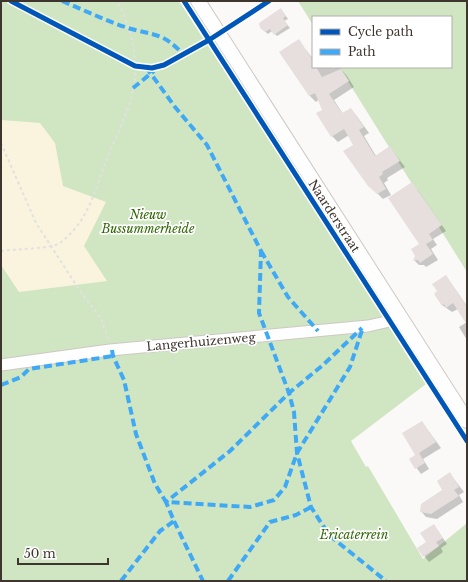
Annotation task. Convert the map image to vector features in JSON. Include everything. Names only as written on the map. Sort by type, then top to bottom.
[{"type":"street","name":"Naarderstraat","points":[[198,1],[467,420]]},
{"type":"street","name":"Langerhuizenweg","points":[[1,365],[110,350],[368,326],[390,321],[399,315]]},
{"type":"path","points":[[1,251],[59,244],[71,234],[88,208],[130,101],[138,66],[124,14],[117,1]]},
{"type":"path","points":[[128,62],[138,66]]},
{"type":"path","points":[[1,143],[36,223],[80,291],[101,318],[107,332],[110,350]]},
{"type":"green space","name":"Nieuw Bussummerheide","points":[[1,1],[179,1],[312,204],[328,218],[352,256],[347,257],[426,384],[351,441],[366,467],[368,466],[423,559],[467,523],[467,581],[1,581]]},
{"type":"green space","points":[[298,1],[467,1],[467,272],[340,68],[452,68],[452,16],[312,16],[312,23]]},
{"type":"sand","points":[[1,120],[40,123],[55,143],[63,186],[106,202],[84,246],[107,281],[19,292],[1,265]]},
{"type":"building","points":[[281,8],[286,16],[283,18],[288,25],[274,35],[270,29],[265,32],[260,28],[259,23]]},
{"type":"building","points":[[299,39],[312,59],[312,68],[317,68],[322,77],[341,69],[349,81],[329,94],[342,113],[351,108],[364,127],[359,130],[375,156],[390,146],[400,161],[382,172],[383,174],[379,177],[386,189],[377,194],[368,186],[343,151],[353,145],[344,129],[331,137],[316,113],[322,110],[315,93],[309,96],[279,52]]},
{"type":"building","points":[[412,182],[442,225],[429,234],[433,240],[426,244],[433,254],[420,263],[418,260],[413,261],[415,256],[411,249],[419,244],[388,198]]},
{"type":"building","points":[[446,275],[467,307],[467,325],[453,303],[446,308],[444,304],[442,306],[434,294],[437,291],[432,284]]},
{"type":"building","points":[[422,421],[436,442],[419,453],[425,463],[415,469],[409,459],[415,455],[402,433]]},
{"type":"building","points":[[450,472],[459,487],[454,490],[459,496],[431,514],[420,512],[421,504],[442,490],[437,481]]},
{"type":"building","points":[[434,524],[443,538],[436,542],[439,546],[423,557],[417,548],[426,542],[420,533]]},
{"type":"marked path","points":[[62,1],[103,19],[163,38],[183,54]]},
{"type":"marked path","points":[[146,67],[175,107],[207,145],[261,251],[259,313],[289,393],[294,412],[297,453],[311,507],[329,535],[386,581]]},
{"type":"marked path","points":[[133,88],[154,71]]},
{"type":"marked path","points":[[261,251],[288,297],[318,331]]},
{"type":"marked path","points":[[112,350],[113,356],[124,380],[136,434],[155,484],[166,502],[250,507],[274,500],[285,487],[297,453],[350,367],[363,327]]},
{"type":"marked path","points":[[121,581],[160,531],[174,521],[166,502],[230,451],[289,393],[323,365],[362,328]]},
{"type":"marked path","points":[[1,385],[21,377],[29,369],[113,356]]},
{"type":"marked path","points":[[228,581],[270,522],[296,515],[311,507]]},
{"type":"marked path","points":[[174,521],[203,581]]},
{"type":"cycle path","points":[[11,1],[135,66],[152,68],[164,65],[209,40],[269,1]]},
{"type":"cycle path","points":[[184,1],[467,441]]},
{"type":"park label","name":"Ericaterrein","points":[[354,535]]}]
